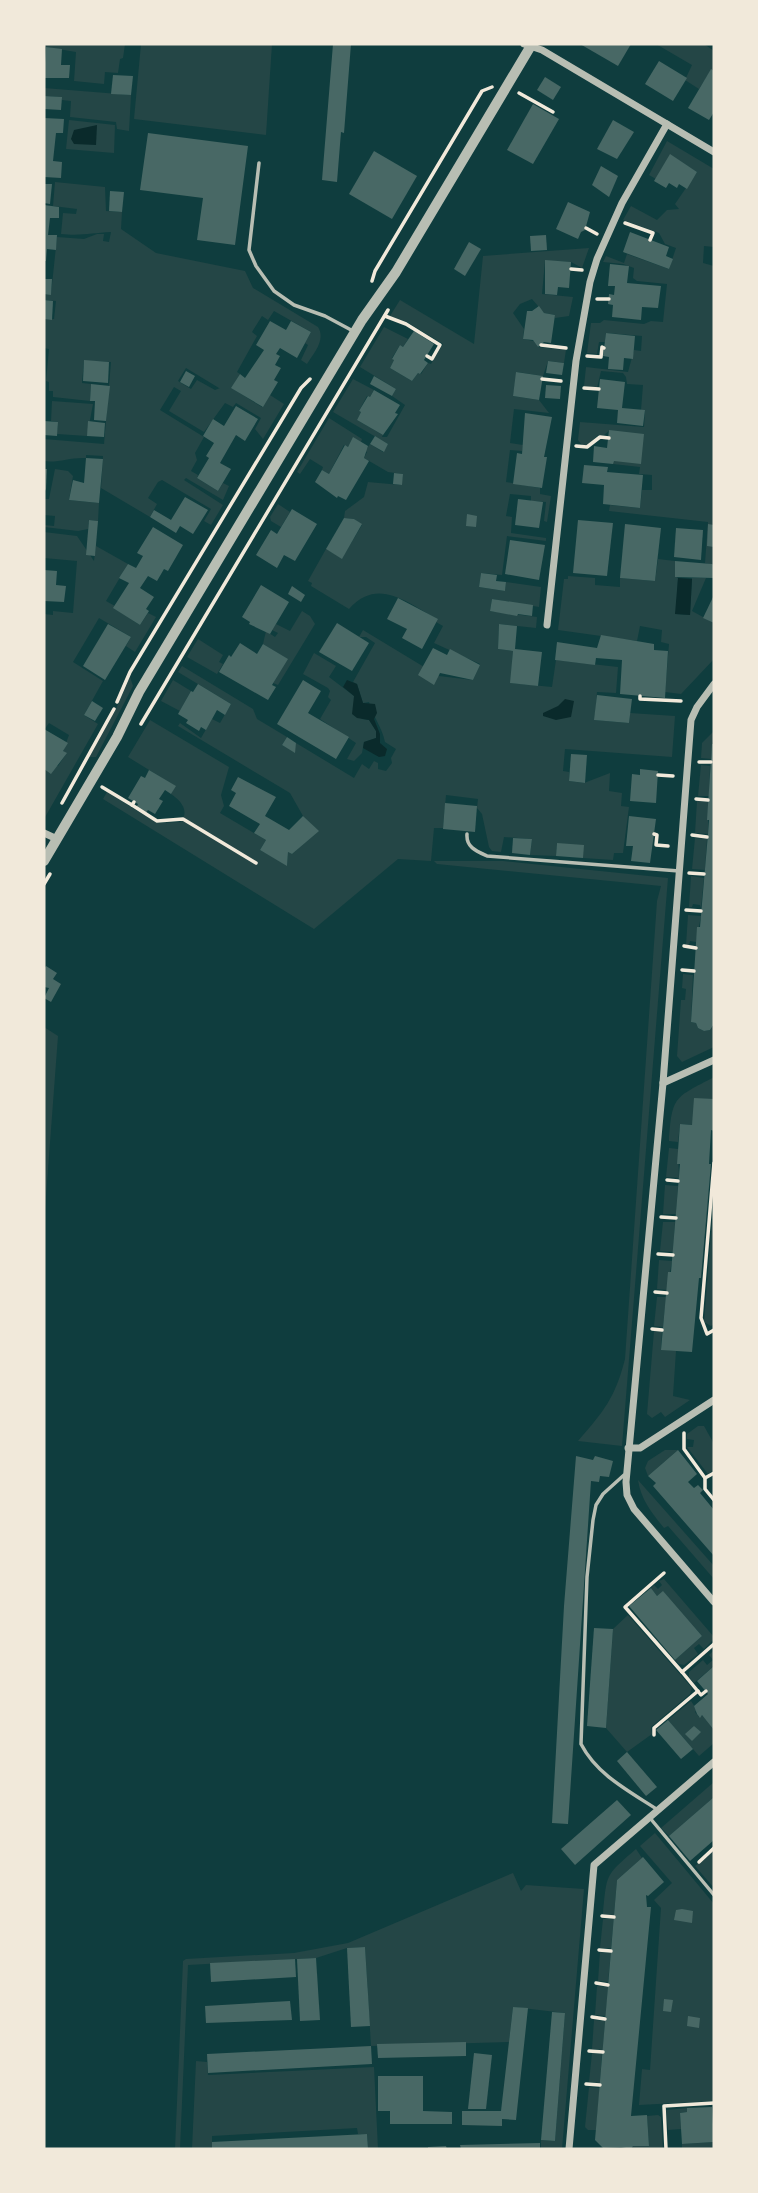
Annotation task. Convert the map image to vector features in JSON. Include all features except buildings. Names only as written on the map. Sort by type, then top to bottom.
[{"type":"street","points":[[44,861],[117,737],[139,692],[355,332],[396,272],[529,44],[714,152]]},
{"type":"street","points":[[547,625],[578,349],[587,295],[597,259],[621,203],[667,124]]},
{"type":"street","points":[[713,687],[697,707],[691,720],[663,1083],[626,1488],[631,1504],[714,1602]]},
{"type":"street","points":[[44,832],[57,839]]},
{"type":"street","points":[[663,1083],[714,1060]]},
{"type":"street","points":[[628,1448],[640,1448],[714,1400]]},
{"type":"street","points":[[569,2149],[594,1866],[714,1762]]},
{"type":"lane","points":[[259,163],[249,250],[256,266],[274,291],[294,305],[325,316],[355,332]]},
{"type":"lane","points":[[467,834],[468,843],[474,850],[487,856],[679,871]]},
{"type":"lane","points":[[626,1474],[603,1494],[596,1505],[593,1520],[587,1577],[581,1744],[587,1756],[603,1773],[659,1810]]},
{"type":"lane","points":[[650,1818],[714,1895]]},
{"type":"path","points":[[522,83],[517,92],[553,112]]},
{"type":"path","points":[[621,222],[653,233],[650,240]]},
{"type":"path","points":[[134,734],[391,305]]},
{"type":"path","points":[[384,315],[406,324],[440,345],[432,359],[427,356]]},
{"type":"path","points":[[541,345],[578,349]]},
{"type":"path","points":[[585,356],[601,357],[602,347],[604,348]]},
{"type":"path","points":[[542,379],[574,382]]},
{"type":"path","points":[[582,388],[599,389]]},
{"type":"path","points":[[576,446],[587,447],[600,437],[609,438]]},
{"type":"path","points":[[640,696],[640,699],[681,701]]},
{"type":"path","points":[[699,761],[711,762]]},
{"type":"path","points":[[658,775],[673,776]]},
{"type":"path","points":[[107,777],[102,787],[133,803],[157,821],[183,819],[256,863]]},
{"type":"path","points":[[696,799],[708,800]]},
{"type":"path","points":[[654,834],[657,835],[656,845],[668,846]]},
{"type":"path","points":[[692,835],[707,837]]},
{"type":"path","points":[[44,884],[50,873]]},
{"type":"path","points":[[689,873],[704,874]]},
{"type":"path","points":[[686,910],[701,911]]},
{"type":"path","points":[[683,946],[696,948]]},
{"type":"path","points":[[681,970],[694,971]]},
{"type":"path","points":[[714,1163],[701,1318],[707,1334],[714,1330]]},
{"type":"path","points":[[664,1180],[678,1181]]},
{"type":"path","points":[[661,1217],[676,1218]]},
{"type":"path","points":[[658,1254],[673,1255]]},
{"type":"path","points":[[655,1292],[667,1293]]},
{"type":"path","points":[[652,1329],[663,1329]]},
{"type":"path","points":[[684,1433],[684,1449],[705,1478],[705,1489],[714,1500]]},
{"type":"path","points":[[705,1478],[714,1473]]},
{"type":"path","points":[[664,1573],[625,1607],[701,1695],[706,1691]]},
{"type":"path","points":[[682,1672],[714,1644]]},
{"type":"path","points":[[654,1735],[654,1728],[698,1691]]},
{"type":"path","points":[[692,1868],[714,1848]]},
{"type":"path","points":[[600,1916],[614,1917]]},
{"type":"path","points":[[597,1950],[611,1951]]},
{"type":"path","points":[[595,1983],[608,1984]]},
{"type":"path","points":[[592,2017],[605,2019]]},
{"type":"path","points":[[589,2051],[603,2052]]},
{"type":"path","points":[[586,2084],[600,2085]]},
{"type":"path","points":[[666,2149],[664,2106],[714,2104]]},
{"type":"shaded area","points":[[44,44],[125,44],[118,73],[105,72],[104,84],[74,81],[76,52],[46,47],[44,67]]},
{"type":"shaded area","points":[[141,44],[272,44],[266,135],[134,119]]},
{"type":"shaded area","points":[[656,44],[704,44],[714,51],[714,71],[711,70],[699,89],[685,80],[692,65]]},
{"type":"shaded area","points":[[44,88],[131,95],[129,131],[117,129],[116,122],[70,117],[71,101],[62,100],[61,97],[44,96]]},
{"type":"shaded area","points":[[69,120],[115,125],[114,153],[66,149]]},
{"type":"shaded area","points":[[97,125],[96,145],[74,144],[71,139],[74,130]]},
{"type":"shaded area","points":[[667,141],[714,169],[714,247],[704,246],[703,263],[714,266],[714,565],[705,563],[708,522],[609,511],[610,505],[640,508],[642,490],[652,490],[652,475],[639,474],[640,467],[613,464],[610,430],[604,435],[598,435],[587,446],[578,440],[580,422],[644,427],[645,411],[641,410],[643,385],[627,384],[623,373],[601,371],[597,388],[584,386],[586,367],[628,372],[634,350],[641,351],[642,336],[606,333],[605,342],[599,342],[597,354],[587,353],[591,323],[604,320],[644,324],[651,321],[663,322],[667,284],[637,281],[633,278],[634,268],[603,262],[606,256],[624,263],[627,254],[669,269],[676,248],[665,244],[659,233],[623,220],[631,206],[657,220],[667,210],[679,209],[675,204],[697,172],[670,155],[656,179],[649,175]]},
{"type":"shaded area","points":[[55,182],[105,187],[106,211],[122,212],[121,229],[156,253],[245,271],[253,288],[318,327],[320,342],[307,364],[301,360],[311,332],[274,311],[268,320],[262,316],[252,332],[257,336],[237,372],[240,374],[232,388],[262,407],[270,395],[284,404],[263,439],[255,429],[261,418],[236,403],[233,407],[225,403],[204,432],[169,411],[181,391],[174,387],[160,410],[204,437],[195,453],[197,460],[191,471],[198,475],[197,478],[218,491],[223,483],[229,486],[223,500],[186,478],[184,480],[223,505],[211,525],[204,521],[211,509],[162,480],[148,498],[157,504],[150,517],[101,488],[103,456],[86,455],[86,458],[44,461],[44,439],[104,444],[111,362],[84,361],[82,383],[91,384],[90,401],[53,397],[53,391],[49,391],[49,382],[46,381],[49,349],[44,348],[44,319],[54,319],[56,301],[44,300],[44,294],[51,294],[57,237],[84,239],[104,234],[103,241],[109,242],[111,232],[61,234],[63,213],[76,214],[77,209],[53,206]],"holes":[[[186,368],[220,388],[215,390],[197,380],[191,389],[178,381]]]},
{"type":"shaded area","points":[[589,248],[582,268],[571,262],[545,261],[542,294],[573,297],[569,316],[555,318],[555,315],[544,313],[532,299],[520,304],[513,313],[524,329],[523,339],[534,341],[538,347],[566,350],[564,363],[548,361],[543,376],[517,372],[513,396],[539,400],[549,413],[514,409],[510,443],[523,445],[522,451],[510,450],[506,482],[540,488],[540,494],[551,496],[547,522],[544,521],[546,502],[531,501],[531,496],[510,494],[506,516],[512,517],[511,533],[546,538],[546,541],[507,536],[502,575],[481,573],[479,587],[505,591],[506,582],[541,587],[539,607],[492,599],[490,611],[537,617],[536,628],[499,624],[498,649],[513,651],[511,683],[552,687],[556,660],[618,667],[616,693],[597,692],[595,720],[629,723],[630,713],[675,716],[672,757],[565,749],[563,771],[569,772],[569,781],[584,783],[610,773],[609,791],[622,793],[621,806],[629,807],[623,853],[614,853],[613,860],[583,858],[557,843],[556,856],[530,855],[532,839],[504,837],[501,852],[492,851],[482,814],[477,808],[478,799],[446,795],[443,828],[434,828],[431,861],[398,859],[314,929],[103,799],[107,792],[157,823],[181,822],[184,818],[184,809],[171,794],[175,786],[128,757],[150,720],[229,767],[221,795],[224,806],[220,813],[266,840],[260,850],[287,865],[288,852],[292,854],[318,831],[303,816],[290,793],[178,726],[180,723],[201,738],[212,719],[220,723],[231,704],[178,672],[182,666],[253,709],[257,719],[287,737],[282,745],[294,752],[296,743],[354,778],[362,764],[369,769],[374,761],[378,763],[378,769],[386,771],[392,763],[391,758],[396,749],[385,742],[369,702],[363,703],[357,684],[353,682],[375,643],[366,637],[359,637],[363,630],[439,676],[473,680],[480,664],[434,643],[443,626],[436,622],[437,619],[403,600],[381,594],[360,600],[349,609],[311,586],[312,583],[308,581],[326,549],[342,558],[362,525],[354,519],[344,518],[345,511],[364,497],[368,482],[401,485],[403,474],[388,472],[364,458],[370,444],[383,452],[388,444],[333,412],[353,379],[374,390],[370,397],[367,396],[357,420],[383,435],[382,437],[387,437],[405,405],[392,396],[396,389],[360,367],[384,327],[408,339],[403,347],[400,345],[392,358],[394,360],[390,368],[412,381],[428,363],[431,364],[443,344],[407,322],[390,316],[400,300],[474,344],[483,256]]},
{"type":"shaded area","points":[[52,401],[93,404],[87,436],[57,434],[58,422],[51,421]]},
{"type":"shaded area","points":[[329,418],[362,439],[361,442],[353,438],[348,447],[344,445],[329,474],[310,459],[300,474],[297,472]]},
{"type":"shaded area","points":[[55,469],[68,471],[73,476],[69,500],[99,503],[98,521],[89,520],[88,529],[78,531],[44,527],[54,526],[55,516],[44,515],[44,499],[49,499]]},
{"type":"shaded area","points":[[278,504],[290,512],[281,527],[271,521],[270,517]]},
{"type":"shaded area","points":[[44,532],[77,536],[94,561],[96,546],[128,564],[106,601],[140,625],[148,613],[156,617],[135,652],[126,646],[131,637],[99,618],[73,662],[103,681],[84,715],[98,724],[44,819],[44,769],[51,773],[58,766],[66,754],[63,751],[69,735],[49,723],[44,730],[44,614],[53,615],[53,611],[73,613],[77,561],[44,558]]},
{"type":"shaded area","points":[[658,559],[675,561],[675,576],[678,578],[676,614],[690,615],[692,578],[706,578],[692,611],[714,623],[714,659],[681,694],[665,692],[669,644],[661,642],[662,630],[640,626],[637,641],[558,630],[564,579],[568,579],[568,576],[595,578],[595,585],[620,587],[620,578],[655,581]]},
{"type":"shaded area","points":[[678,578],[692,579],[690,615],[675,614]]},
{"type":"shaded area","points":[[302,611],[310,616],[315,624],[278,685],[273,683],[287,659],[263,644],[266,631],[275,637],[278,633],[272,630],[276,624],[290,631]]},
{"type":"shaded area","points":[[198,639],[223,655],[219,662],[223,664],[217,674],[187,657]]},
{"type":"shaded area","points":[[314,653],[336,666],[329,677],[354,696],[362,719],[369,720],[376,731],[376,738],[364,742],[362,753],[354,761],[347,759],[356,743],[320,719],[331,700],[328,697],[330,691],[303,674]]},
{"type":"shaded area","points":[[130,677],[133,686],[96,757],[87,757],[115,711]]},
{"type":"shaded area","points":[[173,680],[191,691],[180,711],[161,701]]},
{"type":"shaded area","points":[[347,680],[357,684],[363,703],[375,704],[377,713],[374,719],[380,734],[380,743],[387,749],[385,756],[379,757],[363,748],[364,742],[376,738],[376,731],[369,720],[357,718],[352,714],[354,696],[343,687]]},
{"type":"shaded area","points":[[565,699],[574,701],[571,717],[556,720],[543,716],[543,713],[558,706]]},
{"type":"shaded area","points":[[714,731],[711,759],[701,758],[702,743]]},
{"type":"shaded area","points":[[701,765],[710,766],[709,796],[698,796]]},
{"type":"shaded area","points":[[697,801],[708,802],[708,834],[695,833]]},
{"type":"shaded area","points":[[695,838],[707,839],[705,870],[692,869]]},
{"type":"shaded area","points":[[434,861],[503,861],[668,878],[622,1446],[578,1441],[608,1403],[625,1359],[657,901],[661,886],[437,864]]},
{"type":"shaded area","points":[[691,876],[704,878],[701,908],[700,905],[693,904],[689,907]]},
{"type":"shaded area","points":[[688,915],[701,916],[696,942],[690,941],[689,945],[686,945]]},
{"type":"shaded area","points":[[683,974],[693,975],[691,1022],[704,1031],[710,1030],[714,1025],[714,1047],[682,1062],[677,1056],[681,1000],[685,1000],[686,989],[682,988]]},
{"type":"shaded area","points":[[44,1027],[58,1036],[44,1223]]},
{"type":"shaded area","points":[[714,1077],[714,1099],[692,1125],[680,1124],[678,1142],[669,1141],[672,1115],[678,1100],[683,1094]]},
{"type":"shaded area","points":[[669,1148],[678,1149],[679,1178],[666,1177]]},
{"type":"shaded area","points":[[665,1185],[678,1186],[676,1214],[663,1214]]},
{"type":"shaded area","points":[[714,1194],[714,1324],[711,1326],[704,1322]]},
{"type":"shaded area","points":[[663,1222],[675,1222],[673,1252],[660,1251]]},
{"type":"shaded area","points":[[659,1260],[672,1261],[667,1290],[657,1289]]},
{"type":"shaded area","points":[[657,1297],[666,1297],[663,1327],[654,1326]]},
{"type":"shaded area","points":[[654,1331],[662,1332],[661,1349],[676,1351],[673,1396],[690,1400],[665,1417],[661,1412],[652,1418],[647,1414]]},
{"type":"shaded area","points":[[698,1426],[704,1426],[714,1444],[714,1470],[708,1474],[687,1447],[693,1447],[694,1440],[687,1439],[687,1434]]},
{"type":"shaded area","points":[[665,1450],[678,1450],[648,1476],[645,1468],[648,1461]]},
{"type":"shaded area","points":[[638,1480],[714,1566],[714,1579],[668,1526],[664,1528],[655,1517],[644,1500]]},
{"type":"shaded area","points":[[664,1579],[714,1637],[704,1649],[699,1644],[694,1648],[698,1654],[684,1665],[675,1660],[702,1636],[663,1592],[657,1596],[651,1588],[654,1585],[658,1589],[662,1585],[659,1581]]},
{"type":"shaded area","points":[[628,1615],[692,1688],[690,1694],[651,1727],[652,1734],[627,1752],[606,1728],[613,1629]]},
{"type":"shaded area","points":[[714,1650],[714,1666],[694,1683],[689,1672],[703,1660],[707,1665],[713,1660],[709,1655]]},
{"type":"shaded area","points":[[691,1701],[699,1717],[702,1715],[714,1729],[714,1743],[699,1756],[668,1720]]},
{"type":"shaded area","points":[[714,1782],[714,1797],[669,1836],[661,1828]]},
{"type":"shaded area","points":[[655,1833],[714,1904],[714,2101],[639,2105],[642,2069],[650,2070],[661,1908],[654,1900],[672,1883],[640,1846]]},
{"type":"shaded area","points":[[636,1849],[642,1858],[617,1880],[614,1915],[603,1914],[609,1876]]},
{"type":"shaded area","points":[[714,1850],[714,1888],[695,1866]]},
{"type":"shaded area","points":[[513,1873],[521,1891],[526,1885],[584,1889],[562,2149],[541,2149],[541,2140],[555,2141],[565,2013],[513,2007],[509,2042],[371,2046],[365,1947],[347,1948],[316,1958],[188,1965],[180,2149],[175,2149],[183,1961],[294,1953],[348,1943]]},
{"type":"shaded area","points":[[603,1919],[614,1919],[611,1948],[600,1948]]},
{"type":"shaded area","points":[[600,1952],[611,1953],[608,1982],[598,1981]]},
{"type":"shaded area","points":[[597,1986],[608,1987],[606,2016],[595,2015]]},
{"type":"shaded area","points":[[594,2020],[605,2021],[603,2050],[592,2049]]},
{"type":"shaded area","points":[[592,2053],[602,2054],[600,2083],[589,2082]]},
{"type":"shaded area","points":[[196,2061],[207,2062],[208,2075],[374,2067],[378,2149],[368,2149],[367,2134],[358,2134],[357,2128],[212,2136],[212,2149],[192,2149]]},
{"type":"shaded area","points":[[589,2087],[600,2088],[596,2130],[588,2130],[585,2127]]},
{"type":"shaded area","points":[[687,2108],[687,2112],[680,2113],[681,2129],[668,2130],[666,2110]]},
{"type":"shaded area","points":[[647,2116],[661,2117],[663,2149],[630,2149],[633,2146],[649,2145]]},
{"type":"shaded area","points":[[714,2142],[714,2149],[682,2149],[682,2144]]}]
